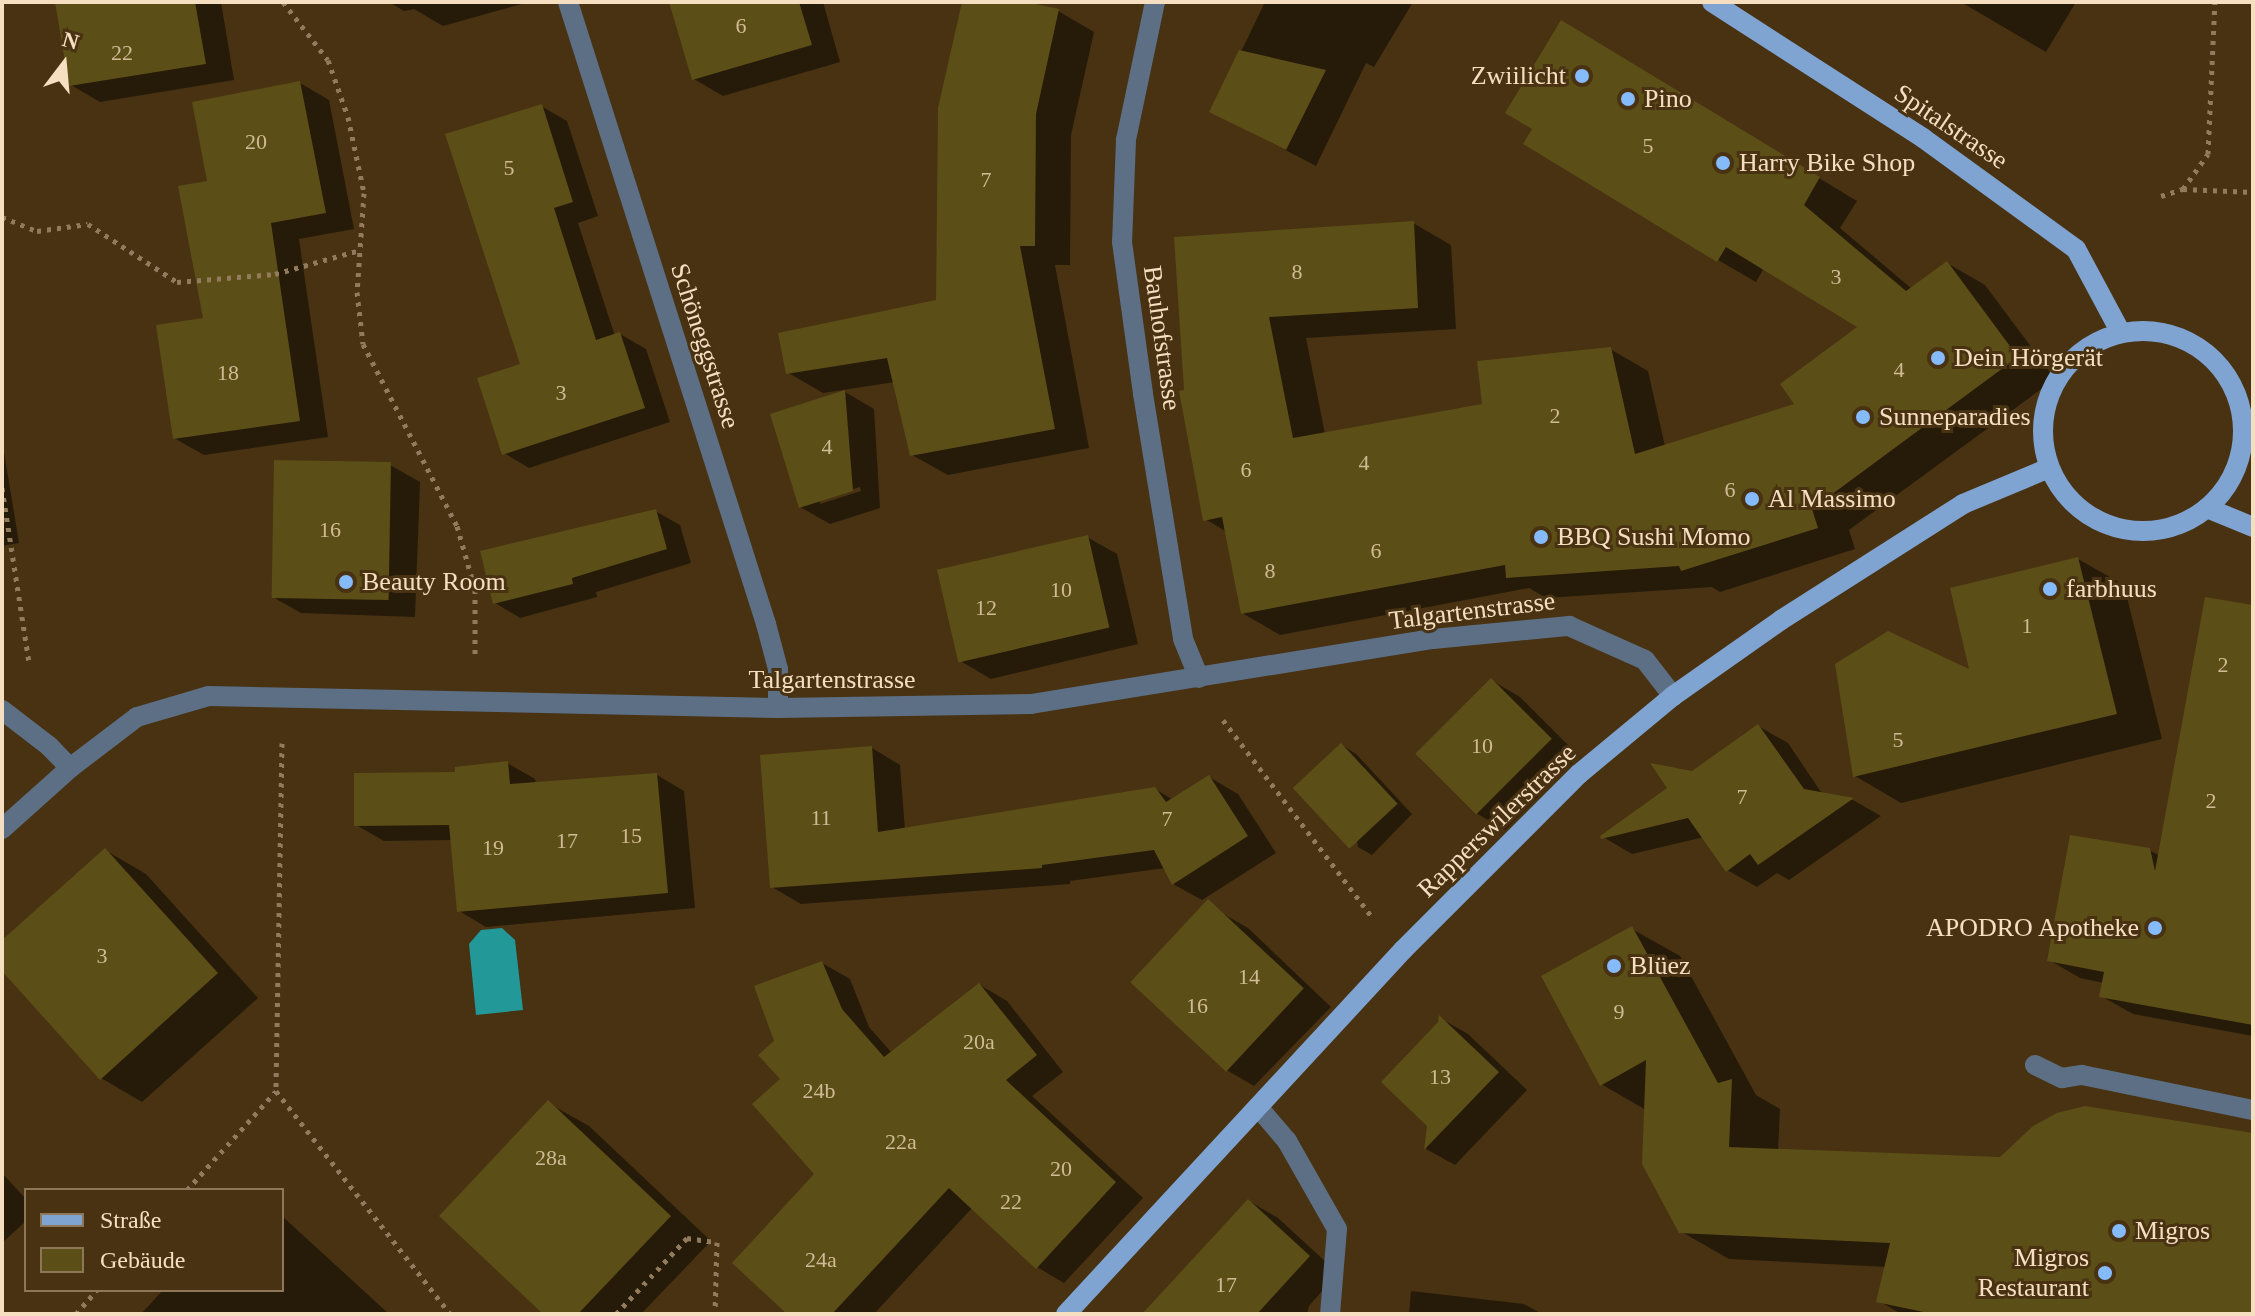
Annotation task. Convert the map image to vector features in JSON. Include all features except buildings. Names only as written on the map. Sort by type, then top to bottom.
[{"type":"main road","name":"Spitalstrasse","points":[[1712,2],[1923,138],[2076,249],[2121,333]]},
{"type":"main road","points":[[2151,331],[2179,338],[2204,352],[2225,373],[2238,399],[2247,460],[2207,508],[2180,524],[2149,531],[2118,528],[2089,515],[2066,495],[2049,468],[2042,434],[2047,400],[2063,369],[2089,345],[2121,333],[2151,331]]},
{"type":"main road","name":"Rapperswilerstrasse","points":[[1066,1314],[1533,817],[1673,696],[1781,620],[1963,504],[2049,468]]},
{"type":"main road","points":[[2207,508],[2253,527]]},
{"type":"street","name":"Schöneggstrasse","points":[[568,2],[766,624],[778,669],[778,708]]},
{"type":"street","name":"Bauhofstrasse","points":[[1155,2],[1126,140],[1122,242],[1183,639],[1199,678]]},
{"type":"street","name":"Talgartenstrasse","points":[[2,829],[70,768],[137,717],[209,696],[778,708],[1031,704],[1433,639],[1569,626],[1645,660],[1673,696]]},
{"type":"street","points":[[2,710],[49,746],[70,768]]},
{"type":"street","points":[[2035,1065],[2062,1078],[2082,1075],[2253,1110]]},
{"type":"street","points":[[1258,1107],[1287,1141],[1337,1229],[1330,1314]]},
{"type":"path","points":[[283,2],[328,60],[348,117],[364,193],[357,292],[363,344],[457,526],[475,589],[475,661]]},
{"type":"path","points":[[2183,189],[2208,154],[2215,2]]},
{"type":"path","points":[[2161,196],[2183,189],[2253,192]]},
{"type":"path","points":[[2,217],[37,231],[88,224],[177,282],[275,274],[360,250]]},
{"type":"path","points":[[2,488],[29,663]]},
{"type":"path","points":[[1199,678],[1222,719],[1374,920]]},
{"type":"path","points":[[283,696],[276,1091],[450,1314]]},
{"type":"path","points":[[189,1188],[276,1091]]},
{"type":"path","points":[[616,1314],[687,1238],[717,1242],[715,1314]]},
{"type":"path","points":[[76,1314],[95,1292]]},
{"type":"water","points":[[502,928],[515,940],[523,1010],[476,1015],[469,944],[481,930]]},
{"type":"place","name":"Zwiilicht","points":[[1582,76]]},
{"type":"place","name":"Pino","points":[[1628,99]]},
{"type":"place","name":"Harry Bike Shop","points":[[1723,163]]},
{"type":"place","name":"Dein Hörgerät","points":[[1938,358]]},
{"type":"place","name":"Sunneparadies","points":[[1863,417]]},
{"type":"place","name":"Al Massimo","points":[[1752,499]]},
{"type":"place","name":"BBQ Sushi Momo","points":[[1541,537]]},
{"type":"place","name":"Beauty Room","points":[[346,582]]},
{"type":"place","name":"farbhuus","points":[[2050,589]]},
{"type":"place","name":"APODRO Apotheke","points":[[2155,928]]},
{"type":"place","name":"Blüez","points":[[1614,966]]},
{"type":"place","name":"Migros","points":[[2119,1231]]},
{"type":"place","name":"Migros Restaurant","points":[[2105,1273]]}]
